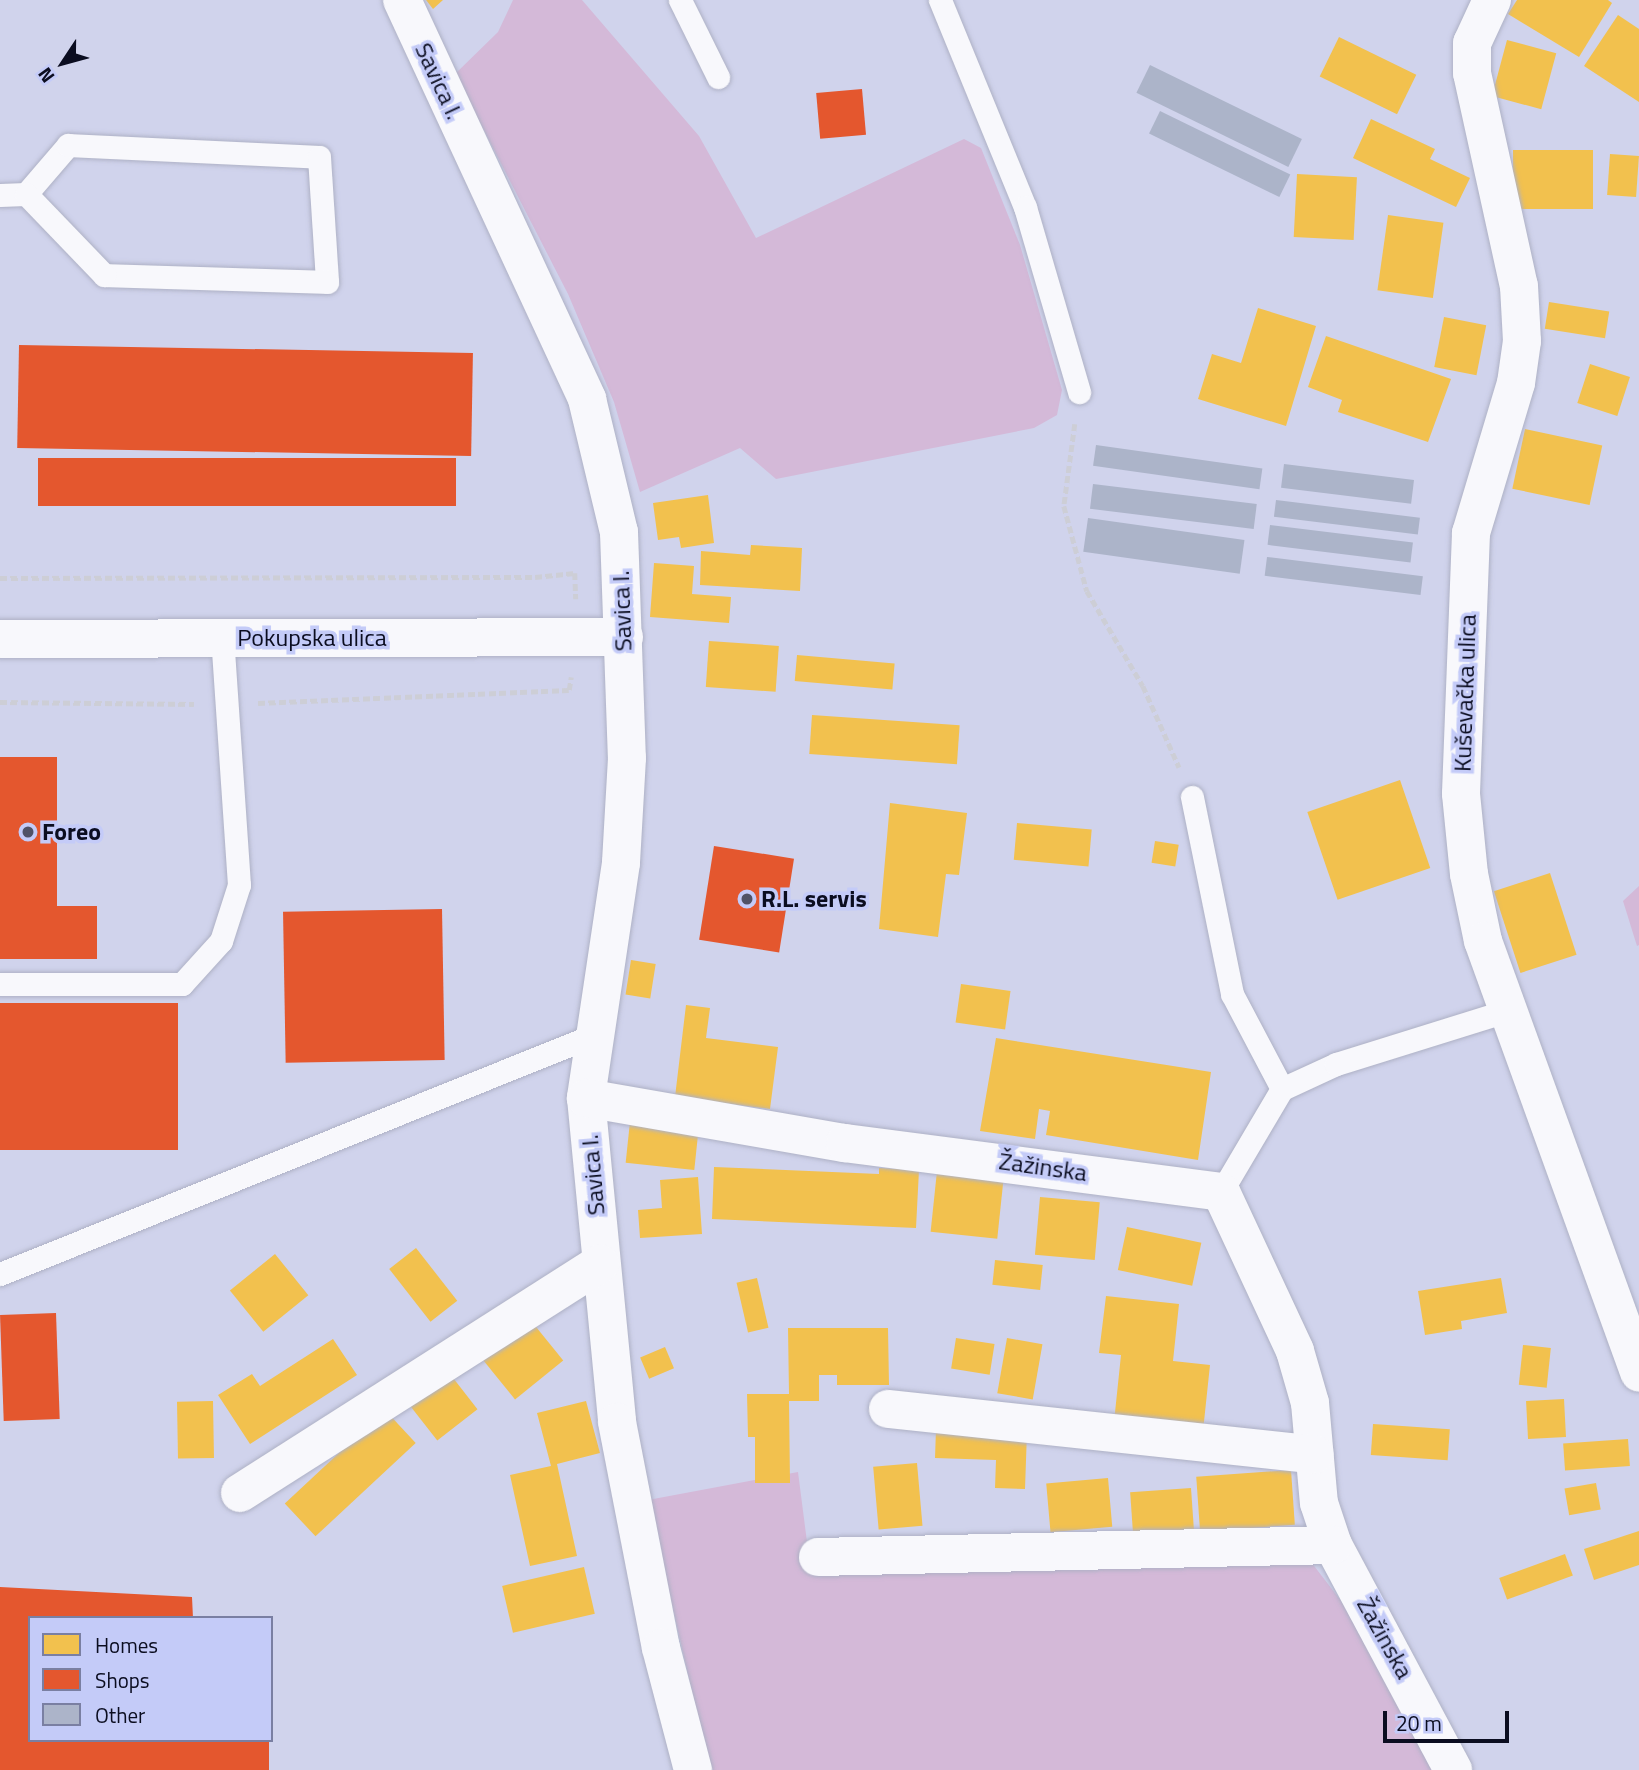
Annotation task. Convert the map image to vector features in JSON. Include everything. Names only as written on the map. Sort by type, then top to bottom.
[{"type":"street","name":"Savica I.","points":[[402,0],[587,399],[619,532],[626,758],[621,863],[586,1098],[617,1422],[661,1648],[693,1770]]},
{"type":"street","name":"Kuševačka ulica","points":[[1492,0],[1472,43],[1472,74],[1519,286],[1522,341],[1516,383],[1471,533],[1461,794],[1469,874],[1483,941],[1639,1373]]},
{"type":"street","name":"Pokupska ulica","points":[[0,639],[624,637]]},
{"type":"street","name":"Žažinska","points":[[586,1098],[845,1143],[1221,1192],[1295,1351],[1310,1403],[1319,1503],[1333,1545],[1452,1770]]},
{"type":"street","points":[[240,1493],[600,1264]]},
{"type":"street","points":[[888,1409],[1315,1455]]},
{"type":"street","points":[[818,1557],[1333,1545]]},
{"type":"lane","points":[[680,0],[718,77]]},
{"type":"lane","points":[[940,0],[1025,207],[1079,392]]},
{"type":"lane","points":[[0,195],[26,194],[68,145],[319,158],[327,282],[104,275],[26,194]]},
{"type":"lane","points":[[0,984],[182,984],[221,941],[239,885],[222,638]]},
{"type":"lane","points":[[1192,797],[1232,994],[1282,1089]]},
{"type":"lane","points":[[1221,1192],[1282,1089],[1336,1064],[1509,1010]]},
{"type":"lane","points":[[0,1274],[594,1035]]},
{"type":"path","points":[[1079,392],[1064,506],[1087,591],[1143,686],[1192,797]]},
{"type":"path","points":[[0,578],[535,577],[575,573],[578,637],[569,690],[226,704],[0,702]]},
{"type":"shaded area","points":[[513,0],[582,0],[699,136],[756,238],[964,139],[981,148],[1020,245],[1062,390],[1057,415],[1034,428],[776,479],[740,448],[640,492],[614,402],[568,294],[455,74],[498,32]]},
{"type":"shaded area","points":[[1639,886],[1639,945],[1637,946],[1623,901]]},
{"type":"shaded area","points":[[798,1472],[807,1542],[820,1566],[1308,1558],[1361,1627],[1435,1770],[710,1770],[648,1500]]},
{"type":"building: Homes","points":[[426,0],[443,0],[433,9]]},
{"type":"building: Homes","points":[[1517,0],[1608,0],[1612,3],[1579,57],[1508,14]]},
{"type":"building: Homes","points":[[1618,15],[1639,29],[1639,102],[1584,66]]},
{"type":"building: Homes","points":[[1339,37],[1416,75],[1397,114],[1320,77]]},
{"type":"building: Homes","points":[[1507,40],[1556,53],[1541,109],[1492,96]]},
{"type":"building: Homes","points":[[1371,119],[1435,149],[1430,159],[1470,178],[1456,207],[1353,158]]},
{"type":"building: Homes","points":[[1513,150],[1593,150],[1593,209],[1513,209]]},
{"type":"building: Homes","points":[[1610,154],[1639,156],[1636,197],[1607,195]]},
{"type":"building: Homes","points":[[1297,174],[1357,177],[1354,240],[1294,237]]},
{"type":"building: Homes","points":[[1388,215],[1443,223],[1433,298],[1377,290]]},
{"type":"building: Homes","points":[[1549,302],[1609,312],[1605,338],[1545,329]]},
{"type":"building: Homes","points":[[1258,308],[1316,326],[1286,426],[1198,399],[1212,354],[1241,363]]},
{"type":"building: Homes","points":[[1444,317],[1486,325],[1476,375],[1434,367]]},
{"type":"building: Homes","points":[[1326,336],[1451,379],[1428,442],[1338,412],[1342,400],[1308,387]]},
{"type":"building: Homes","points":[[1590,364],[1630,377],[1617,416],[1577,403]]},
{"type":"building: Homes","points":[[1525,429],[1602,445],[1590,505],[1512,489]]},
{"type":"building: Homes","points":[[708,495],[714,543],[681,548],[679,537],[658,540],[653,503]]},
{"type":"building: Homes","points":[[751,545],[802,548],[800,591],[700,585],[701,551],[750,555]]},
{"type":"building: Homes","points":[[654,563],[694,566],[692,594],[731,597],[729,623],[650,617]]},
{"type":"building: Homes","points":[[709,641],[779,646],[776,692],[706,687]]},
{"type":"building: Homes","points":[[797,655],[895,664],[892,689],[795,681]]},
{"type":"building: Homes","points":[[812,715],[960,725],[957,764],[809,754]]},
{"type":"building: Homes","points":[[1400,780],[1430,868],[1338,900],[1307,812]]},
{"type":"building: Homes","points":[[890,803],[967,813],[959,875],[946,874],[938,937],[879,929]]},
{"type":"building: Homes","points":[[1017,823],[1092,830],[1088,866],[1014,860]]},
{"type":"building: Homes","points":[[1155,841],[1179,845],[1175,866],[1152,863]]},
{"type":"building: Homes","points":[[1550,873],[1577,955],[1520,973],[1494,891]]},
{"type":"building: Homes","points":[[631,960],[656,964],[650,998],[626,995]]},
{"type":"building: Homes","points":[[961,984],[1011,991],[1005,1030],[956,1023]]},
{"type":"building: Homes","points":[[686,1005],[710,1008],[706,1038],[778,1047],[770,1109],[675,1097]]},
{"type":"building: Homes","points":[[996,1038],[1211,1072],[1198,1160],[1046,1135],[1050,1111],[1039,1109],[1035,1139],[980,1131]]},
{"type":"building: Homes","points":[[631,1112],[700,1119],[694,1170],[626,1163]]},
{"type":"building: Homes","points":[[714,1167],[879,1174],[879,1168],[919,1170],[916,1228],[712,1219]]},
{"type":"building: Homes","points":[[937,1171],[1004,1178],[997,1239],[931,1232]]},
{"type":"building: Homes","points":[[698,1177],[702,1234],[640,1238],[638,1210],[662,1208],[660,1180]]},
{"type":"building: Homes","points":[[1040,1197],[1100,1202],[1095,1260],[1035,1255]]},
{"type":"building: Homes","points":[[1127,1227],[1201,1243],[1192,1286],[1118,1270]]},
{"type":"building: Homes","points":[[416,1248],[457,1301],[430,1322],[389,1269]]},
{"type":"building: Homes","points":[[275,1254],[308,1295],[263,1332],[230,1291]]},
{"type":"building: Homes","points":[[995,1260],[1043,1265],[1040,1290],[992,1285]]},
{"type":"building: Homes","points":[[757,1278],[768,1328],[748,1332],[737,1283]]},
{"type":"building: Homes","points":[[1501,1278],[1507,1313],[1461,1321],[1462,1329],[1425,1335],[1418,1291]]},
{"type":"building: Homes","points":[[1106,1296],[1179,1304],[1173,1361],[1210,1365],[1203,1431],[1114,1422],[1121,1355],[1099,1353]]},
{"type":"building: Homes","points":[[528,1317],[563,1361],[515,1400],[480,1356]]},
{"type":"building: Homes","points":[[788,1328],[888,1328],[889,1385],[837,1385],[837,1375],[819,1375],[819,1401],[789,1401],[790,1483],[755,1483],[755,1437],[748,1437],[747,1394],[789,1394]]},
{"type":"building: Homes","points":[[956,1338],[995,1344],[990,1375],[951,1369]]},
{"type":"building: Homes","points":[[1007,1338],[1042,1344],[1033,1399],[997,1393]]},
{"type":"building: Homes","points":[[333,1339],[357,1375],[250,1444],[218,1395],[252,1374],[260,1386]]},
{"type":"building: Homes","points":[[1523,1345],[1551,1348],[1547,1388],[1519,1385]]},
{"type":"building: Homes","points":[[665,1347],[674,1368],[649,1379],[640,1358]]},
{"type":"building: Homes","points":[[443,1365],[477,1409],[437,1441],[403,1396]]},
{"type":"building: Homes","points":[[1564,1399],[1566,1437],[1528,1439],[1526,1401]]},
{"type":"building: Homes","points":[[213,1401],[214,1458],[178,1459],[177,1402]]},
{"type":"building: Homes","points":[[586,1401],[600,1453],[557,1464],[577,1556],[530,1566],[510,1475],[551,1466],[537,1413]]},
{"type":"building: Homes","points":[[385,1410],[416,1443],[315,1536],[285,1503]]},
{"type":"building: Homes","points":[[1373,1424],[1450,1429],[1448,1460],[1371,1455]]},
{"type":"building: Homes","points":[[936,1429],[1027,1432],[1025,1489],[995,1488],[996,1460],[935,1458]]},
{"type":"building: Homes","points":[[1628,1439],[1630,1466],[1565,1470],[1563,1444]]},
{"type":"building: Homes","points":[[917,1463],[922,1526],[879,1530],[873,1467]]},
{"type":"building: Homes","points":[[1291,1470],[1295,1525],[1200,1531],[1196,1477]]},
{"type":"building: Homes","points":[[1108,1478],[1112,1527],[1051,1532],[1046,1483]]},
{"type":"building: Homes","points":[[1596,1483],[1601,1510],[1569,1515],[1564,1489]]},
{"type":"building: Homes","points":[[1191,1488],[1194,1529],[1133,1533],[1130,1492]]},
{"type":"building: Homes","points":[[1639,1531],[1639,1565],[1594,1580],[1584,1549]]},
{"type":"building: Homes","points":[[1565,1554],[1573,1576],[1507,1600],[1499,1578]]},
{"type":"building: Homes","points":[[584,1567],[595,1614],[513,1633],[502,1586]]},
{"type":"building: Shops","points":[[862,89],[866,135],[820,139],[816,93]]},
{"type":"building: Shops","points":[[19,345],[473,353],[471,456],[17,448]]},
{"type":"building: Shops","points":[[38,458],[456,458],[456,506],[38,506]]},
{"type":"building: Shops","name":"Foreo","points":[[0,757],[57,757],[57,906],[97,906],[97,959],[0,959]]},
{"type":"building: Shops","name":"R.L. servis","points":[[714,846],[794,859],[779,953],[699,940]]},
{"type":"building: Shops","points":[[442,909],[445,1060],[286,1063],[283,912]]},
{"type":"building: Shops","points":[[0,1003],[178,1003],[178,1150],[0,1150]]},
{"type":"building: Shops","points":[[56,1313],[60,1419],[4,1421],[0,1315]]},
{"type":"building: Shops","points":[[0,1587],[192,1597],[193,1616],[28,1616],[28,1742],[269,1742],[269,1770],[0,1770]]},
{"type":"building: Other","points":[[1150,65],[1302,139],[1288,167],[1136,93]]},
{"type":"building: Other","points":[[1160,111],[1290,175],[1279,197],[1149,133]]},
{"type":"building: Other","points":[[1096,445],[1262,468],[1259,489],[1093,466]]},
{"type":"building: Other","points":[[1284,464],[1414,480],[1411,504],[1281,488]]},
{"type":"building: Other","points":[[1093,484],[1257,504],[1254,529],[1090,509]]},
{"type":"building: Other","points":[[1276,500],[1420,518],[1418,535],[1274,517]]},
{"type":"building: Other","points":[[1088,518],[1244,540],[1240,574],[1083,552]]},
{"type":"building: Other","points":[[1270,525],[1413,543],[1410,562],[1268,545]]},
{"type":"building: Other","points":[[1267,557],[1423,576],[1421,595],[1265,576]]},
{"type":"place","name":"Foreo","points":[[28,832]]},
{"type":"place","name":"R.L. servis","points":[[747,899]]}]
